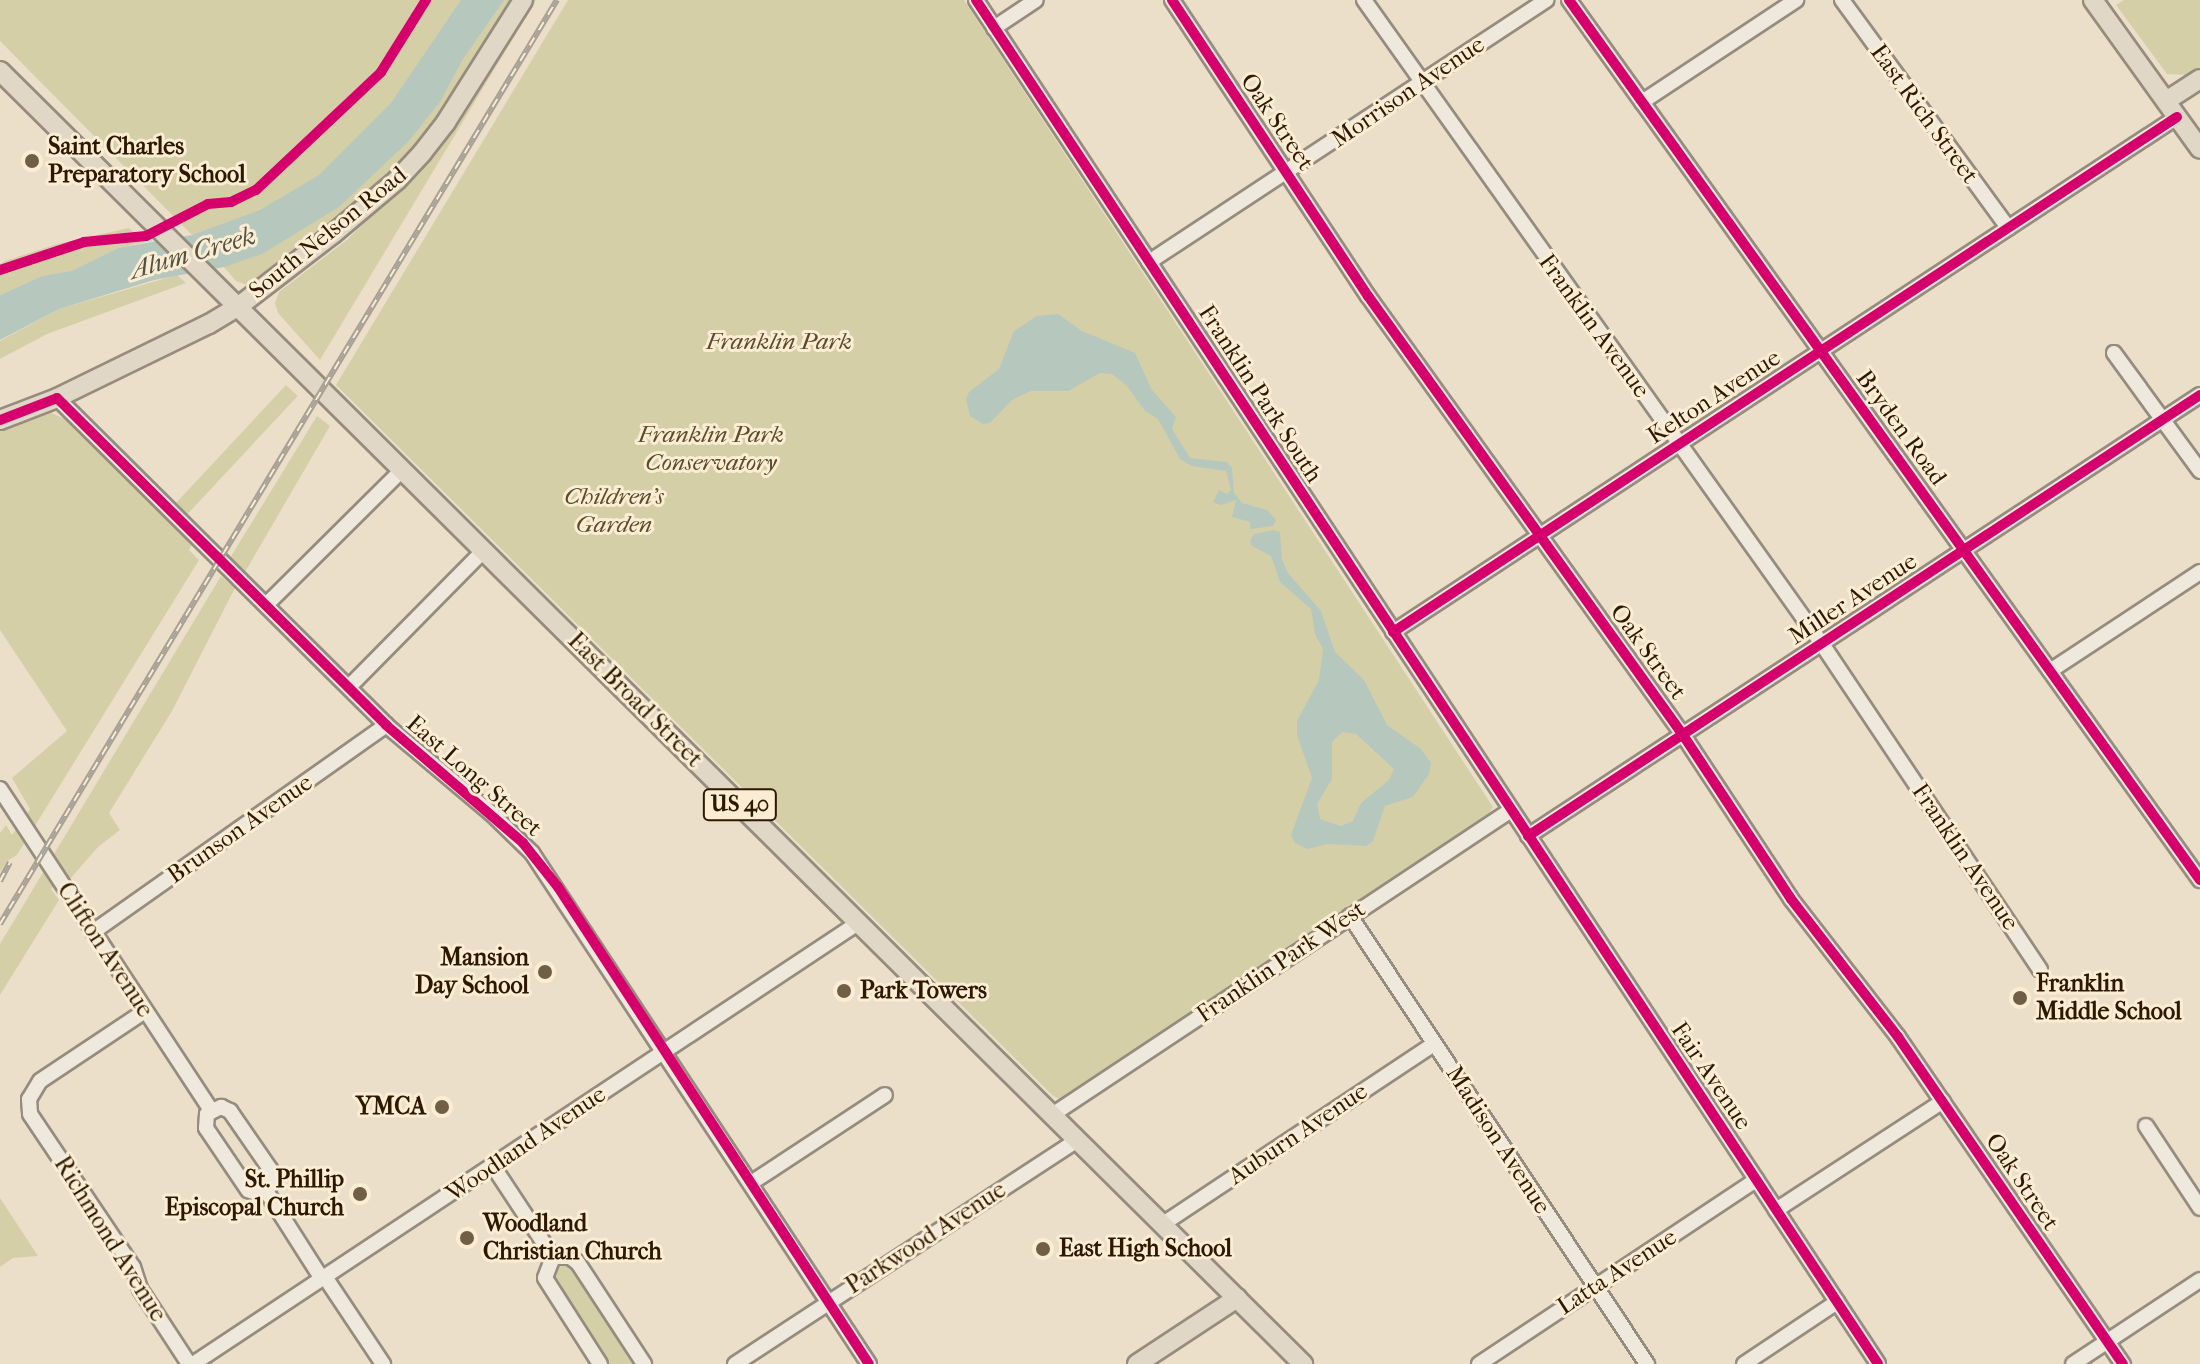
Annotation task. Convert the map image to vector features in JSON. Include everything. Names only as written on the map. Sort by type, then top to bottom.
[{"type":"main road","name":"South Nelson Road","points":[[0,420],[57,398],[239,306],[368,205],[409,167],[446,122],[523,0]]},
{"type":"main road","points":[[2093,0],[2200,149]]},
{"type":"main road","name":"East Broad Street","points":[[0,71],[1303,1364]]},
{"type":"main road","points":[[2166,101],[2200,79]]},
{"type":"main road","points":[[1137,1364],[1237,1298]]},
{"type":"street","name":"Franklin Park South","points":[[976,0],[1511,810]]},
{"type":"street","points":[[994,28],[1036,0]]},
{"type":"street","name":"Oak Street","points":[[1172,0],[1286,172],[1539,536],[1683,735],[1791,899],[1870,999],[1943,1101],[2123,1364]]},
{"type":"street","name":"Franklin Avenue","points":[[1364,0],[1822,644],[2040,970]]},
{"type":"street","name":"Morrison Avenue","points":[[1149,262],[1547,0]]},
{"type":"street","name":"Bryden Road","points":[[1569,0],[2200,880]]},
{"type":"street","points":[[1642,102],[1796,0]]},
{"type":"street","name":"East Rich Street","points":[[1842,0],[2008,228]]},
{"type":"street","name":"Kelton Avenue","points":[[1393,632],[2177,117]]},
{"type":"street","points":[[2114,353],[2200,471]]},
{"type":"street","name":"Miller Avenue","points":[[1528,836],[2200,395]]},
{"type":"street","name":"East Long Street","points":[[57,398],[386,725],[507,827],[532,853],[869,1364]]},
{"type":"street","points":[[266,605],[402,470]]},
{"type":"street","points":[[349,687],[484,550]]},
{"type":"street","points":[[2050,671],[2200,572]]},
{"type":"street","name":"Brunson Avenue","points":[[93,932],[386,725]]},
{"type":"street","name":"Clifton Avenue","points":[[0,789],[211,1110]]},
{"type":"street","name":"Fair Avenue","points":[[1511,810],[1878,1364]]},
{"type":"street","name":"Franklin Park West","points":[[1052,1115],[1511,810]]},
{"type":"street","name":"Madison Avenue","points":[[1350,916],[1647,1364]]},
{"type":"street","name":"Woodland Avenue","points":[[191,1364],[858,923]]},
{"type":"street","name":"Richmond Avenue","points":[[145,1011],[40,1081],[29,1099],[30,1114],[133,1267],[140,1289],[191,1364]]},
{"type":"street","name":"Auburn Avenue","points":[[1163,1224],[1434,1044]]},
{"type":"street","points":[[751,1183],[885,1095]]},
{"type":"street","points":[[1776,1210],[1943,1101]]},
{"type":"street","name":"Clifton Avenue","points":[[221,1107],[233,1115],[272,1173],[272,1183],[266,1191],[252,1192],[245,1186],[206,1128],[205,1119],[211,1110],[221,1107]]},
{"type":"street","points":[[2146,1126],[2200,1208]]},
{"type":"street","name":"Parkwood Avenue","points":[[735,1364],[1077,1140]]},
{"type":"street","points":[[493,1166],[553,1257]]},
{"type":"street","name":"Latta Avenue","points":[[1479,1364],[1756,1180]]},
{"type":"street","name":"Clifton Avenue","points":[[266,1191],[383,1364]]},
{"type":"street","points":[[553,1257],[545,1278],[600,1364]]},
{"type":"street","points":[[553,1257],[570,1257],[578,1263],[644,1364]]},
{"type":"street","points":[[2073,1364],[2200,1280]]},
{"type":"street","points":[[1744,1364],[1837,1302]]},
{"type":"green space","points":[[0,0],[512,0],[437,118],[395,168],[344,214],[247,285],[236,281],[195,234],[192,235],[0,41]]},
{"type":"green space","points":[[524,0],[536,0],[320,360],[278,313],[275,303],[279,292],[348,239],[420,166]]},
{"type":"green space","name":"Franklin Park","points":[[568,0],[964,0],[1493,807],[1486,818],[1066,1097],[1059,1099],[1052,1095],[336,385]]},
{"type":"green space","points":[[2124,0],[2200,0],[2200,68],[2189,75],[2167,74],[2116,5]]},
{"type":"green space","points":[[129,228],[145,242],[118,248],[72,272],[42,276],[0,295],[0,264],[5,261],[57,244]]},
{"type":"green space","points":[[177,275],[186,283],[47,334],[0,359],[0,341],[59,309]]},
{"type":"green space","points":[[286,385],[298,396],[187,514],[176,503]]},
{"type":"green space","points":[[49,412],[65,419],[192,544],[189,550],[199,560],[17,855],[7,861],[0,872],[0,833],[6,825],[12,835],[30,809],[12,778],[67,731],[0,630],[0,430]]},
{"type":"green space","points":[[317,416],[330,426],[245,572],[230,558]]},
{"type":"green space","points":[[221,576],[235,588],[172,711],[109,813],[120,830],[98,847],[69,880],[64,874],[51,889],[59,900],[0,995],[0,944]]},
{"type":"green space","points":[[0,1198],[38,1256],[13,1258],[0,1267]]},
{"type":"green space","points":[[568,1263],[637,1364],[606,1364],[551,1278],[556,1266]]},
{"type":"water","name":"Alum Creek","points":[[461,0],[504,0],[463,59],[440,102],[408,142],[339,207],[262,254],[224,267],[154,280],[59,309],[0,340],[0,295],[42,276],[72,271],[118,248],[192,235],[260,210],[319,175],[391,103]]},
{"type":"water","points":[[1058,314],[1082,331],[1135,353],[1152,390],[1176,417],[1172,429],[1190,458],[1227,462],[1232,468],[1234,493],[1242,503],[1267,510],[1276,520],[1273,526],[1250,529],[1250,522],[1232,517],[1236,500],[1221,505],[1213,502],[1219,490],[1227,494],[1231,490],[1226,471],[1192,466],[1180,459],[1158,419],[1145,411],[1127,386],[1112,374],[1100,373],[1068,391],[1031,391],[1012,400],[990,423],[983,424],[970,416],[966,399],[969,392],[999,369],[1014,331],[1037,316]]},
{"type":"water","points":[[1274,530],[1280,532],[1282,560],[1288,573],[1321,611],[1335,652],[1364,680],[1387,725],[1421,749],[1431,763],[1429,774],[1413,797],[1385,806],[1373,841],[1366,846],[1327,844],[1308,849],[1295,843],[1291,835],[1312,778],[1297,735],[1297,721],[1319,680],[1323,649],[1315,634],[1311,609],[1280,582],[1271,556],[1252,546],[1250,541],[1254,534]],"holes":[[[1342,732],[1356,734],[1394,769],[1389,780],[1361,803],[1353,821],[1341,826],[1320,819],[1317,804],[1332,779],[1332,742]]]},
{"type":"railway","points":[[0,924],[557,0]]},
{"type":"railway","points":[[0,881],[10,862]]},
{"type":"cycle path","points":[[0,270],[84,242],[146,236],[208,204],[231,202],[256,190],[381,72],[426,0]]},
{"type":"cycle path","points":[[976,0],[1878,1364]]},
{"type":"cycle path","points":[[1172,0],[1368,296],[1683,735],[1791,899],[1898,1037],[2123,1364]]},
{"type":"cycle path","points":[[1569,0],[2200,880]]},
{"type":"cycle path","points":[[1393,632],[2177,117]]},
{"type":"cycle path","points":[[1528,836],[2200,395]]},
{"type":"cycle path","points":[[0,420],[57,398],[386,725],[523,843],[558,887],[869,1364]]},
{"type":"place","name":"Saint Charles Preparatory School","points":[[32,161]]},
{"type":"place","name":"Mansion Day School","points":[[545,972]]},
{"type":"place","name":"Park Towers","points":[[844,991]]},
{"type":"place","name":"Franklin Middle School","points":[[2020,998]]},
{"type":"place","name":"YMCA","points":[[442,1107]]},
{"type":"place","name":"St. Phillip Episcopal Church","points":[[360,1194]]},
{"type":"place","name":"Woodland Christian Church","points":[[467,1238]]},
{"type":"place","name":"East High School","points":[[1043,1249]]},
{"type":"park label","name":"Franklin Park Conservatory","points":[[711,449]]},
{"type":"park label","name":"Children's Garden","points":[[614,511]]}]
